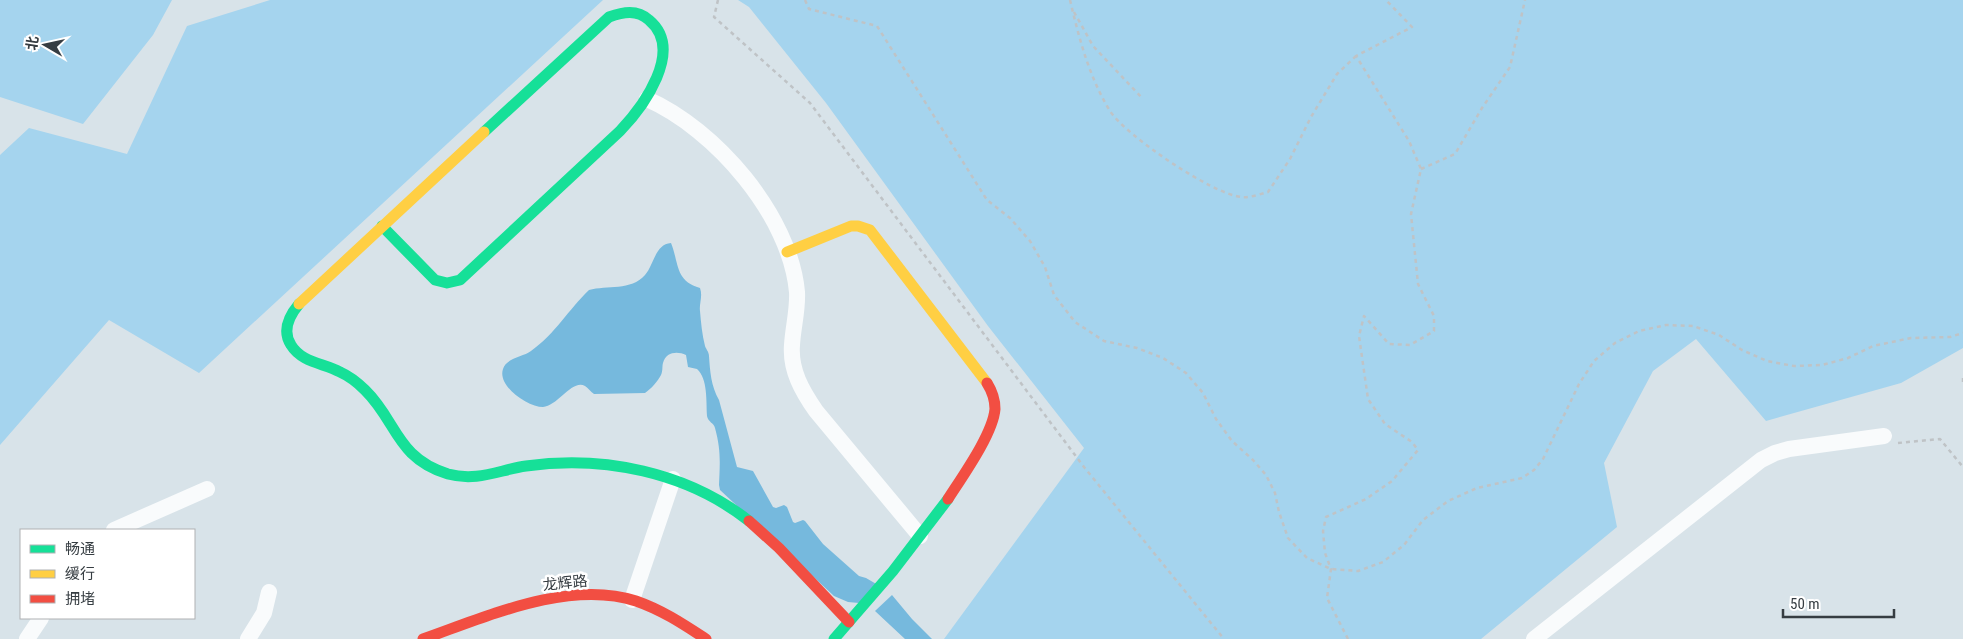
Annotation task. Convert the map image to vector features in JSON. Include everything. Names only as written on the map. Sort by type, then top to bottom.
[{"type":"street","points":[[382,226],[435,280],[447,283],[460,280],[630,121],[647,98],[654,84],[662,58],[660,36],[647,17],[638,11],[628,10],[618,11],[609,17],[382,226],[292,310],[286,326],[289,343],[300,356],[339,371],[360,385],[376,404],[399,441],[417,458],[439,471],[464,477],[489,477],[524,466],[561,462],[623,467],[673,479],[714,497],[744,517],[771,540],[849,622]]},
{"type":"street","points":[[647,98],[688,121],[726,157],[767,210],[788,252],[792,266],[797,294],[792,346],[794,370],[802,392],[920,536]]},
{"type":"street","points":[[788,252],[851,226],[870,230],[992,392],[995,407],[992,423],[964,475],[892,573],[834,639]]},
{"type":"street","points":[[1534,639],[1762,460],[1775,453],[1789,449],[1884,436]]},
{"type":"street","points":[[632,600],[673,479]]},
{"type":"street","points":[[116,529],[207,489]]},
{"type":"street","points":[[248,639],[264,613],[269,592]]},
{"type":"street","name":"龙辉路","points":[[423,639],[544,599],[573,594],[603,594],[632,600],[661,610],[687,624],[706,639]]},
{"type":"street","points":[[26,639],[40,619]]},
{"type":"path","points":[[718,0],[714,17],[810,103],[1084,467],[1224,639]]},
{"type":"path","points":[[806,0],[809,9],[877,26],[986,200],[1010,218],[1030,241],[1045,267],[1054,295],[1075,322],[1104,341],[1138,348],[1163,358],[1186,373],[1203,394],[1216,419],[1232,441],[1266,475],[1275,492],[1279,512],[1288,538],[1307,558],[1331,570],[1358,571],[1383,562],[1404,544],[1424,520],[1448,501],[1477,488],[1522,478],[1534,470],[1543,459],[1579,384],[1594,361],[1615,343],[1639,330],[1666,325],[1693,326],[1719,335],[1742,350],[1767,361],[1794,366],[1822,365],[1848,358],[1872,346],[1911,338],[1950,337],[1963,333]]},
{"type":"path","points":[[1070,0],[1090,75],[1111,113],[1142,143],[1176,166],[1212,187],[1242,198],[1268,192],[1290,159],[1311,117],[1337,74],[1356,56],[1412,27],[1386,0]]},
{"type":"path","points":[[1421,169],[1455,154],[1482,108],[1510,67],[1525,0]]},
{"type":"path","points":[[1072,8],[1094,46],[1143,100]]},
{"type":"path","points":[[1348,639],[1327,598],[1331,570],[1325,553],[1323,531],[1326,517],[1366,499],[1392,481],[1418,450],[1412,442],[1385,424],[1368,399],[1359,336],[1364,316],[1389,344],[1410,345],[1434,331],[1434,316],[1418,284],[1411,214],[1421,169],[1409,141],[1356,56]]},
{"type":"path","points":[[1963,378],[1963,386]]},
{"type":"path","points":[[1884,436],[1892,435],[1893,443],[1940,439],[1963,467]]},
{"type":"shaded area","points":[[0,0],[172,0],[153,35],[83,124],[0,97]]},
{"type":"shaded area","points":[[270,0],[603,0],[199,373],[109,320],[0,445],[0,155],[29,128],[127,154],[187,26]]},
{"type":"shaded area","points":[[738,0],[1963,0],[1963,348],[1901,383],[1766,421],[1696,339],[1653,371],[1604,463],[1617,527],[1481,639],[944,639],[1084,448],[988,326],[826,103],[749,7]]},
{"type":"shaded area","points":[[671,243],[682,276],[692,285],[700,288],[702,328],[705,346],[709,355],[711,378],[719,400],[737,467],[753,471],[773,507],[776,508],[784,505],[787,507],[793,522],[805,521],[823,544],[859,576],[878,585],[859,603],[848,602],[834,596],[720,490],[720,456],[714,426],[707,416],[705,384],[701,373],[697,369],[688,367],[686,355],[672,353],[664,359],[660,377],[645,393],[594,394],[585,386],[580,385],[570,389],[549,406],[543,407],[522,399],[505,382],[502,376],[505,365],[511,360],[528,353],[540,344],[589,290],[619,287],[639,280],[648,271],[661,247]]},
{"type":"shaded area","points":[[892,595],[932,639],[905,639],[875,611]]},
{"type":"traffic: fast","points":[[382,226],[435,280],[447,283],[460,280],[629,121],[657,78],[662,62],[663,47],[659,32],[649,20],[640,14],[630,12],[609,17],[484,132]]},
{"type":"traffic: fast","points":[[299,304],[292,314],[287,329],[288,340],[291,345],[301,356],[334,369],[350,378],[365,390],[376,402],[407,449],[431,467],[448,474],[469,477],[526,466],[555,463],[585,463],[614,466],[643,471],[699,490],[725,504],[749,521]]},
{"type":"traffic: fast","points":[[834,639],[893,571],[948,499]]},
{"type":"traffic: slow","points":[[299,304],[484,132]]},
{"type":"traffic: slow","points":[[787,252],[851,226],[870,230],[987,383]]},
{"type":"traffic: jam","points":[[948,499],[989,431],[995,409],[992,392],[987,383]]},
{"type":"traffic: jam","points":[[749,521],[779,548],[849,622]]},
{"type":"traffic: jam","points":[[423,639],[528,604],[583,595],[610,595],[636,601],[664,613],[706,639]]}]
